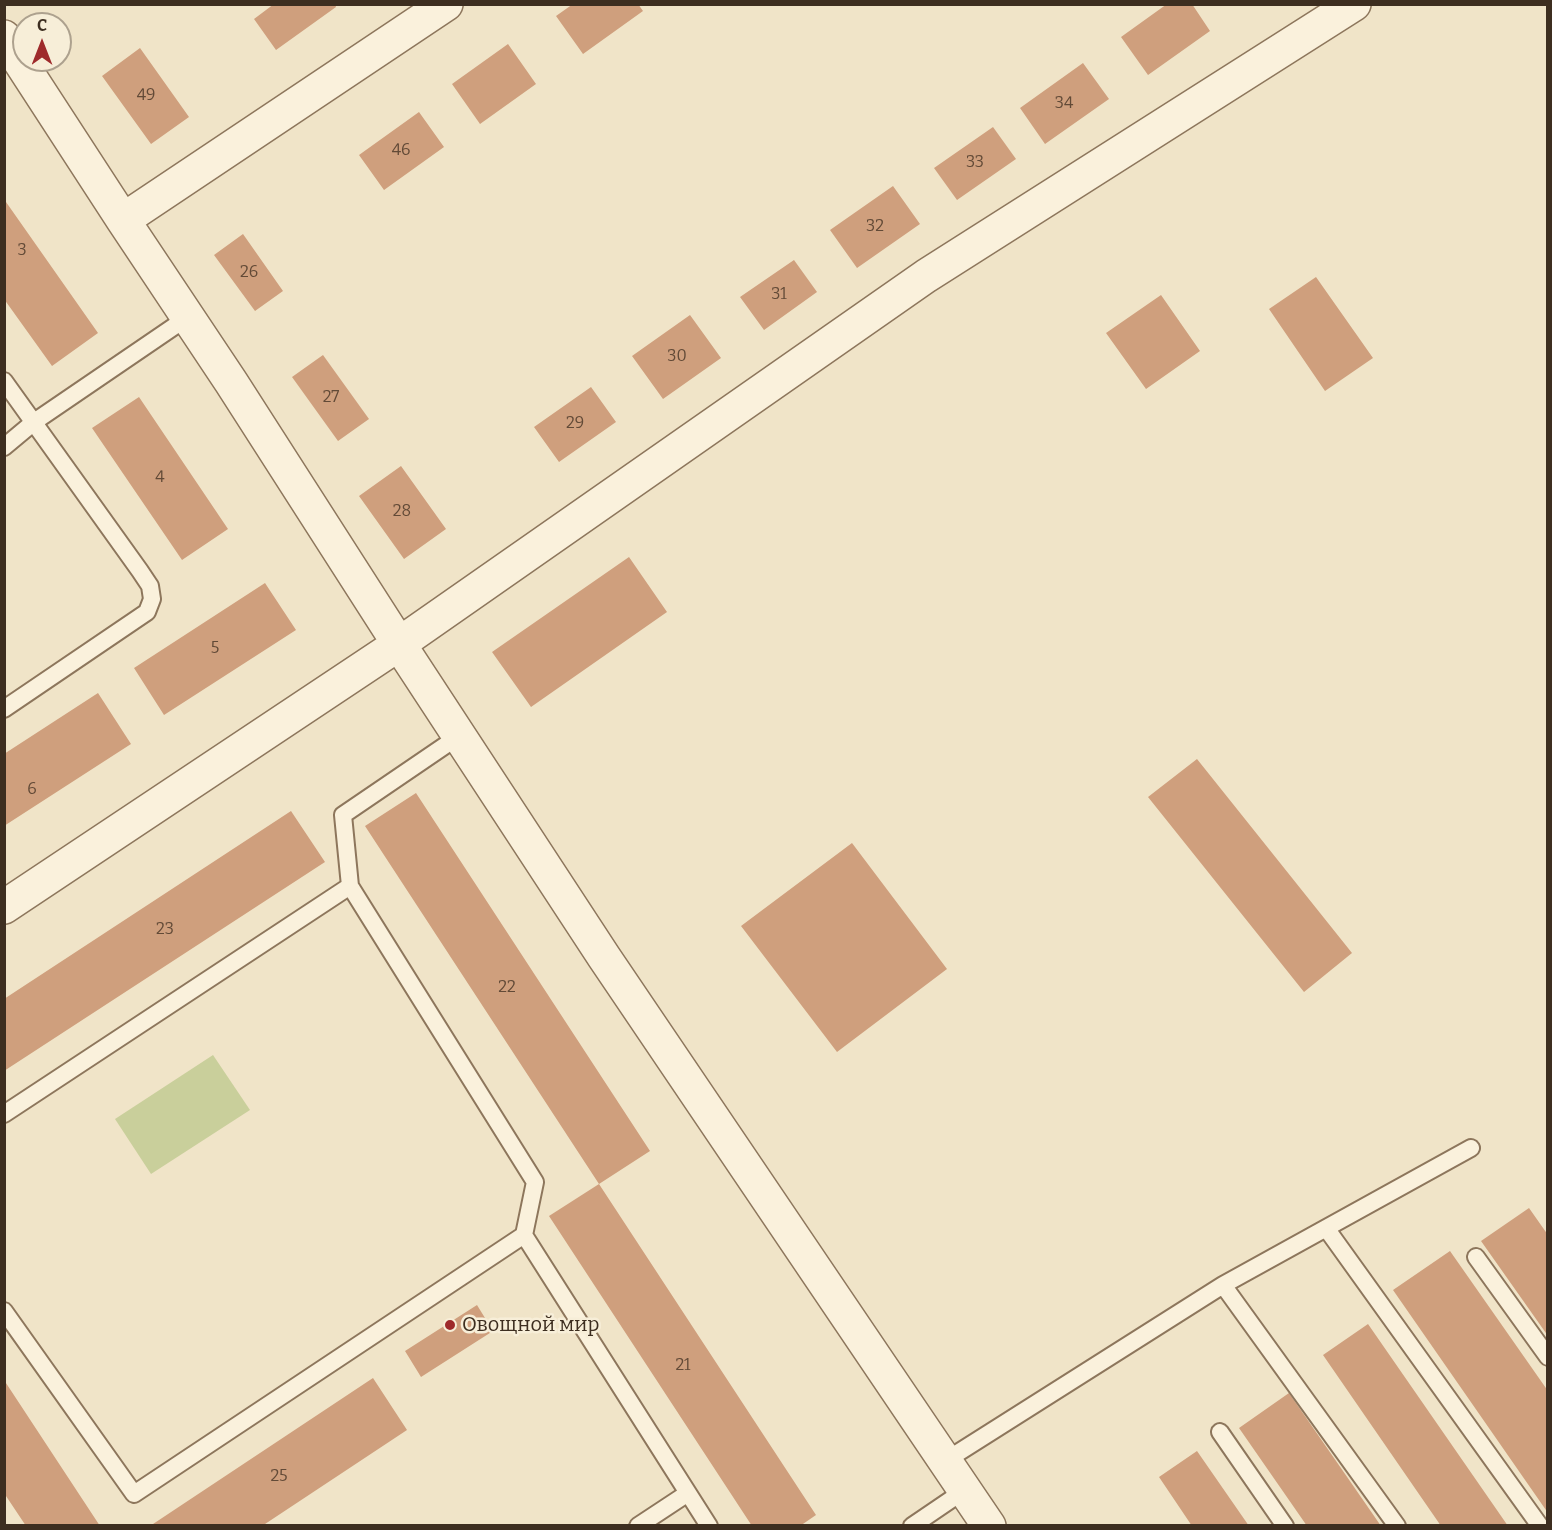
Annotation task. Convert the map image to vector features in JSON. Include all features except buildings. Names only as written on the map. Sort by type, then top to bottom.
[{"type":"street","points":[[123,220],[446,4]]},
{"type":"street","points":[[4,907],[399,644],[926,276],[1354,4]]},
{"type":"street","points":[[4,37],[610,966],[988,1526]]},
{"type":"lane","points":[[4,447],[34,422],[188,317]]},
{"type":"lane","points":[[4,381],[140,571],[150,586],[152,599],[147,612],[4,709]]},
{"type":"lane","points":[[459,736],[343,815],[350,886],[535,1182],[524,1234],[709,1526]]},
{"type":"lane","points":[[4,1114],[350,886]]},
{"type":"lane","points":[[945,1461],[1224,1285],[1471,1148]]},
{"type":"lane","points":[[1326,1228],[1540,1526]]},
{"type":"lane","points":[[4,1311],[134,1494],[524,1234]]},
{"type":"lane","points":[[1476,1257],[1548,1357]]},
{"type":"lane","points":[[1224,1285],[1397,1526]]},
{"type":"lane","points":[[1220,1432],[1285,1526]]},
{"type":"lane","points":[[912,1526],[965,1490]]},
{"type":"lane","points":[[639,1526],[688,1493]]},
{"type":"green space","points":[[213,1055],[250,1110],[151,1174],[115,1119]]},
{"type":"place","name":"Овощной мир","points":[[450,1325]]}]
